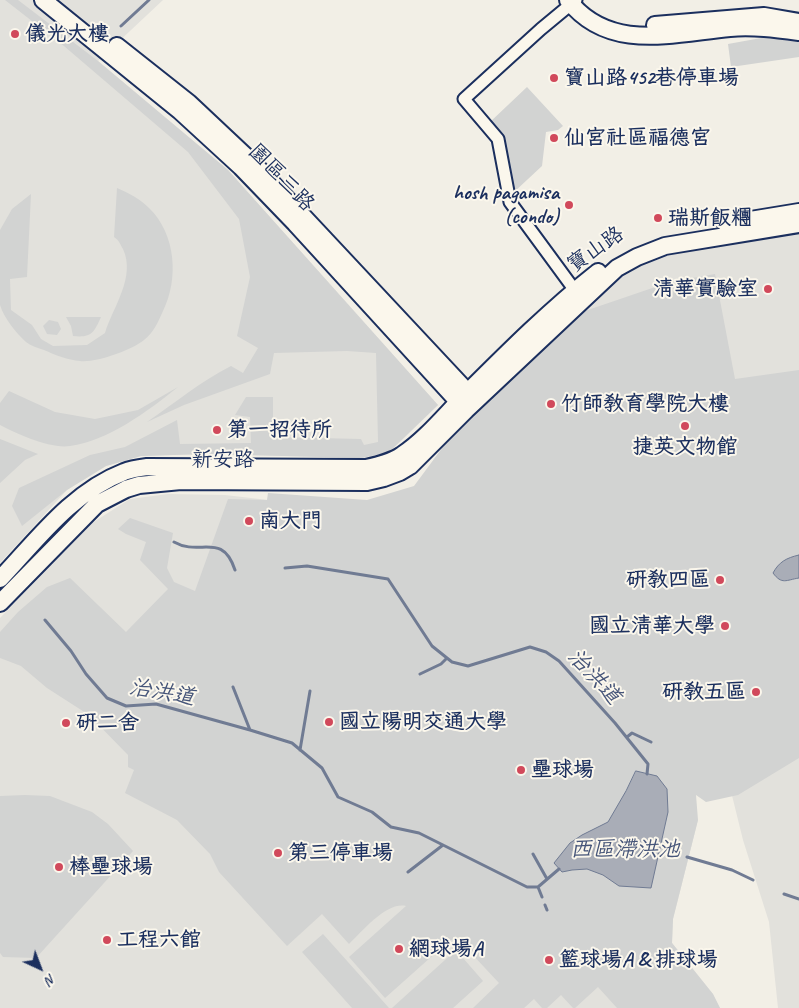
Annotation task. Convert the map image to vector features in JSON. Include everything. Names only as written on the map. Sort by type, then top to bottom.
[{"type":"street","name":"園區三路","points":[[42,0],[180,111],[241,167],[467,401]]},
{"type":"street","name":"園區三路","points":[[60,0],[189,103],[255,165],[467,401]]},
{"type":"street","points":[[573,1],[614,22],[642,26],[764,16],[799,22]]},
{"type":"street","points":[[573,1],[464,99],[498,138],[510,202],[579,296]]},
{"type":"street","points":[[573,1],[592,22],[609,30],[628,35],[646,37],[732,28],[775,28],[799,32]]},
{"type":"street","name":"寶山路","points":[[467,401],[579,296],[610,262],[628,250],[658,237],[799,212]]},
{"type":"street","name":"寶山路","points":[[579,296],[617,268],[637,257],[665,246],[799,224]]},
{"type":"street","name":"新安路","points":[[0,579],[75,500],[97,485],[126,471],[147,467],[260,466],[366,468],[383,464],[400,456],[467,401]]},
{"type":"street","name":"新安路","points":[[0,603],[97,504],[126,489],[139,485],[181,481],[368,482],[384,478],[410,466],[467,401]]},
{"type":"shaded area","points":[[0,0],[163,0],[98,61],[228,170],[438,405],[389,452],[362,458],[206,454],[141,456],[106,466],[67,490],[0,563]]},
{"type":"shaded area","points":[[5,0],[18,0],[98,61],[228,170],[438,405],[389,452],[362,458],[206,454],[141,456],[106,466],[67,490],[22,526],[12,506],[19,488],[90,455],[125,447],[177,420],[180,444],[251,443],[250,417],[235,415],[246,397],[273,397],[273,437],[361,439],[364,445],[378,442],[376,353],[347,351],[274,353],[270,374],[184,405],[147,422],[199,385],[231,366],[243,373],[258,348],[237,336],[250,277],[239,219],[188,152],[64,46]]},
{"type":"shaded area","points":[[772,36],[799,40],[799,57],[731,67],[728,44]]},
{"type":"shaded area","points":[[527,87],[563,126],[558,130],[546,132],[542,166],[513,193],[489,123]]},
{"type":"shaded area","points":[[117,188],[149,208],[165,231],[170,244],[173,271],[171,285],[168,298],[155,327],[147,337],[131,348],[95,360],[71,360],[30,345],[11,325],[0,305],[0,230],[12,209],[31,194],[27,277],[10,279],[11,310],[32,325],[41,339],[53,346],[87,345],[105,333],[125,281],[126,260],[123,249],[114,237]]},
{"type":"shaded area","name":"國立清華大學","points":[[799,231],[799,1008],[778,1008],[769,922],[743,840],[722,755],[457,429],[609,285],[638,265],[669,251]]},
{"type":"shaded area","points":[[715,274],[735,379],[799,370],[799,758],[738,795],[706,802],[696,795],[698,820],[673,919],[672,943],[713,994],[720,1008],[617,1008],[598,987],[575,1008],[561,995],[547,1008],[542,1008],[534,999],[524,1008],[473,1008],[499,983],[457,938],[449,941],[385,998],[349,957],[406,906],[391,908],[383,913],[349,944],[322,914],[287,946],[219,872],[210,854],[177,820],[125,793],[134,770],[128,767],[128,755],[89,715],[47,688],[21,666],[0,658],[0,632],[18,612],[47,587],[70,578],[126,632],[168,589],[140,560],[146,542],[118,529],[130,518],[173,533],[167,568],[174,582],[195,591],[228,499],[267,500],[268,493],[367,500],[414,486],[457,428],[579,313],[670,282]]},
{"type":"shaded area","points":[[66,317],[101,317],[94,331],[84,336],[73,336],[71,326]]},
{"type":"shaded area","points":[[49,320],[58,322],[61,329],[57,335],[47,334],[43,326]]},
{"type":"shaded area","points":[[178,387],[127,424],[99,438],[70,446],[44,443],[0,425],[0,403],[9,391],[55,412],[95,419],[138,410]]},
{"type":"shaded area","points":[[0,439],[38,454],[25,460],[0,483]]},
{"type":"shaded area","name":"國立陽明交通大學","points":[[168,494],[225,495],[277,501],[698,820],[673,919],[672,943],[713,994],[720,1008],[0,1008],[0,618],[92,523],[130,499]]},
{"type":"shaded area","name":"棒壘球場","points":[[0,796],[50,796],[92,812],[108,824],[133,851],[36,958],[3,957],[0,953]]},
{"type":"shaded area","points":[[323,934],[389,1008],[352,1008],[302,952]]},
{"type":"shaded area","points":[[456,950],[483,981],[453,1008],[392,1008]]},
{"type":"water","points":[[799,555],[799,578],[782,580],[776,577],[773,573],[783,561]]},
{"type":"water","name":"西區滯洪池","points":[[636,771],[657,776],[667,789],[668,812],[651,888],[619,886],[603,875],[587,869],[562,872],[554,863],[570,843],[608,822]]},
{"type":"waterway","points":[[121,26],[149,0]]},
{"type":"waterway","points":[[174,542],[184,546],[209,547],[224,551],[230,558],[235,570]]},
{"type":"waterway","name":"治洪道","points":[[285,568],[307,566],[388,579],[432,646],[452,662],[468,666],[530,647],[546,652],[559,661],[615,723],[648,764],[647,774]]},
{"type":"waterway","name":"治洪道","points":[[45,620],[71,651],[86,674],[107,698],[126,706],[156,704],[292,743],[322,768],[338,797],[372,812],[391,827],[419,833],[527,887],[538,887],[559,869]]},
{"type":"waterway","name":"治洪道","points":[[420,674],[441,664],[447,658]]},
{"type":"waterway","name":"治洪道","points":[[233,687],[250,730]]},
{"type":"waterway","name":"治洪道","points":[[300,750],[310,691]]},
{"type":"waterway","name":"治洪道","points":[[627,737],[632,733],[651,742]]},
{"type":"waterway","name":"治洪道","points":[[408,872],[443,845]]},
{"type":"waterway","name":"治洪道","points":[[533,854],[547,879]]},
{"type":"waterway","points":[[687,857],[732,870],[753,880]]},
{"type":"waterway","name":"治洪道","points":[[538,887],[542,897]]},
{"type":"waterway","points":[[784,894],[799,899]]},
{"type":"waterway","name":"治洪道","points":[[545,905],[547,910]]},
{"type":"place","name":"儀光大樓","points":[[15,34]]},
{"type":"place","name":"寶山路452巷停車場","points":[[554,78]]},
{"type":"place","name":"仙宮社區福德宮","points":[[554,138]]},
{"type":"place","name":"hosh pagamisa (condo)","points":[[569,205]]},
{"type":"place","name":"瑞斯飯糰","points":[[658,218]]},
{"type":"place","name":"清華實驗室","points":[[768,289]]},
{"type":"place","name":"竹師教育學院大樓","points":[[551,404]]},
{"type":"place","name":"捷英文物館","points":[[685,426]]},
{"type":"place","name":"第一招待所","points":[[217,430]]},
{"type":"place","name":"南大門","points":[[249,521]]},
{"type":"place","name":"研教四區","points":[[720,580]]},
{"type":"place","name":"國立清華大學","points":[[725,626]]},
{"type":"place","name":"研教五區","points":[[756,692]]},
{"type":"place","name":"國立陽明交通大學","points":[[329,722]]},
{"type":"place","name":"研二舍","points":[[66,723]]},
{"type":"place","name":"壘球場","points":[[521,770]]},
{"type":"place","name":"第三停車場","points":[[278,853]]},
{"type":"place","name":"棒壘球場","points":[[59,867]]},
{"type":"place","name":"工程六館","points":[[107,940]]},
{"type":"place","name":"網球場A","points":[[399,949]]},
{"type":"place","name":"籃球場A & 排球場","points":[[549,960]]}]
